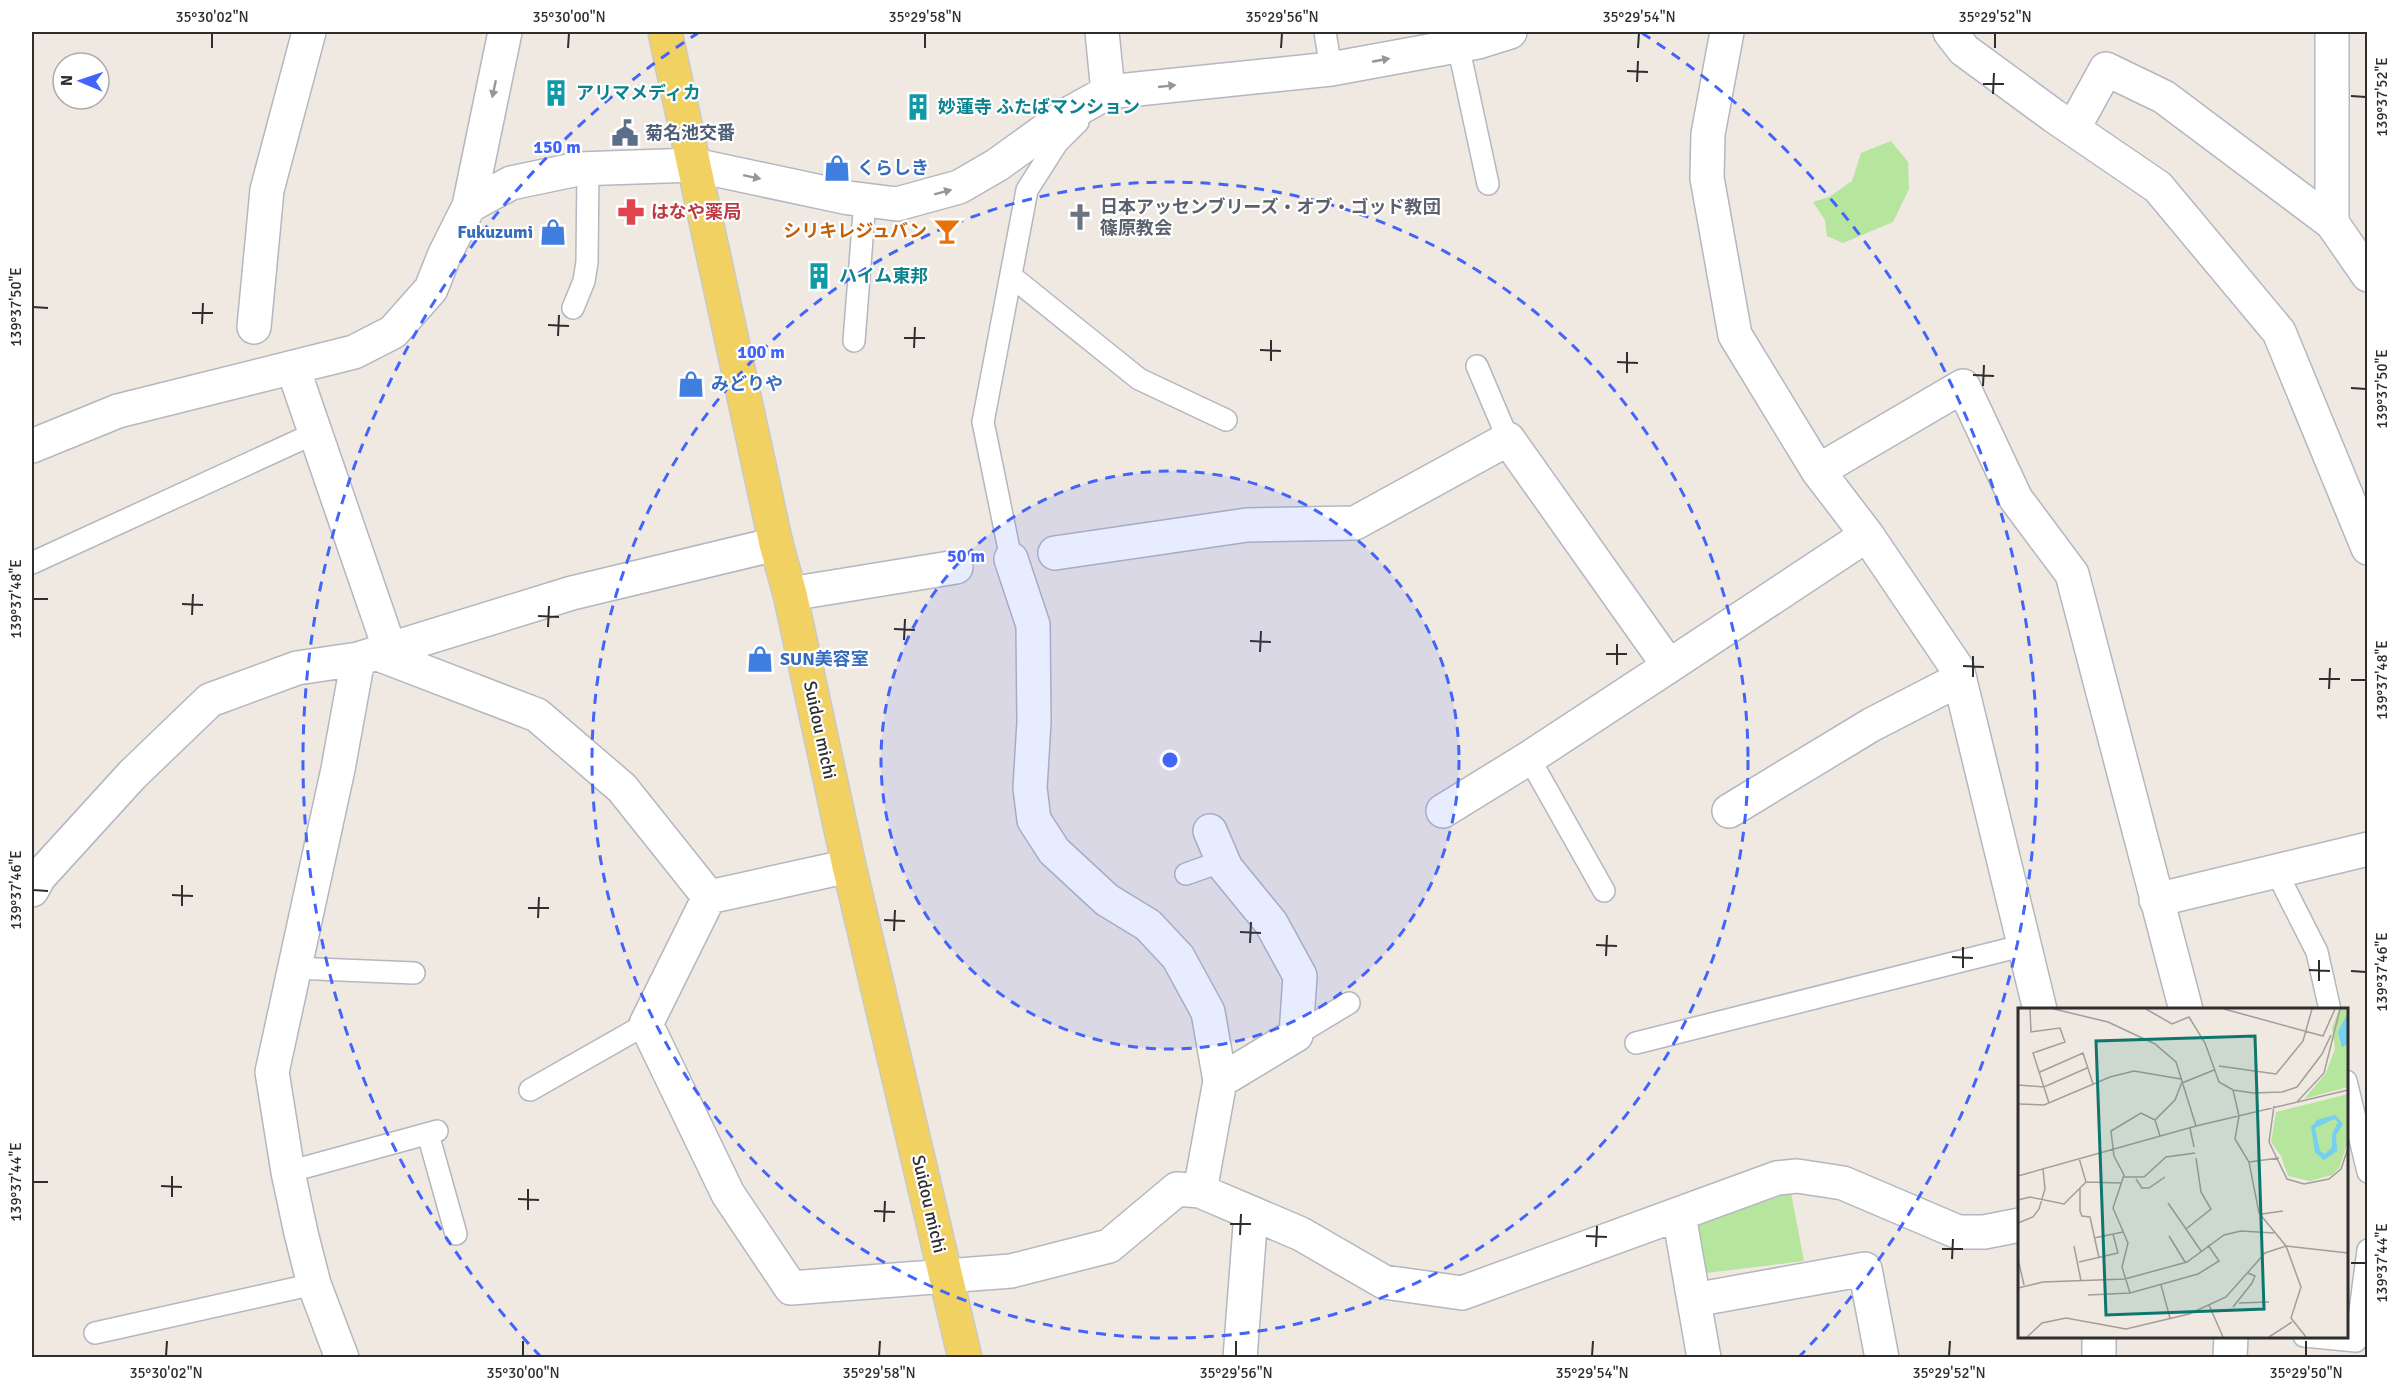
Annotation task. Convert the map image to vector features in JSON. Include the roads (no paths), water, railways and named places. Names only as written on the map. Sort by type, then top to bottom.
[{"type":"main road","name":"Suidou michi","points":[[665,32],[776,544],[790,594],[849,866],[965,1358]]},
{"type":"street","points":[[254,327],[267,190],[309,32]]},
{"type":"street","points":[[32,446],[118,411],[354,352],[393,332],[431,289],[444,256],[469,206],[505,32]]},
{"type":"street","points":[[1102,32],[1108,93]]},
{"type":"street","points":[[469,206],[511,183],[588,169],[694,165],[865,200],[897,204],[959,187],[998,165],[1065,116],[1108,93],[1331,69],[1478,42],[1510,32]]},
{"type":"street","points":[[1727,32],[1708,134],[1707,178],[1736,335],[1818,471],[1867,535],[1958,668],[2040,1008]]},
{"type":"street","points":[[1950,32],[1964,50],[2158,187],[2279,332],[2354,477],[2367,549]]},
{"type":"street","points":[[2332,32],[2332,223]]},
{"type":"street","points":[[2073,129],[2106,69],[2164,97],[2332,223],[2367,275]]},
{"type":"street","points":[[293,368],[315,433],[375,654],[338,769],[272,1072],[288,1172],[314,1284],[342,1358]]},
{"type":"street","points":[[1818,471],[1964,386],[2016,499],[2072,574],[2185,1008]]},
{"type":"street","points":[[1055,553],[1247,525],[1355,523],[1508,439],[1669,666]]},
{"type":"street","points":[[1443,811],[1529,758],[1867,535]]},
{"type":"street","points":[[32,890],[39,877],[132,775],[210,700],[297,668],[375,654],[572,593],[776,544]]},
{"type":"street","points":[[1011,559],[1033,625],[1034,722],[1030,788],[1034,819],[1054,851],[1107,900],[1148,925],[1178,957],[1208,1012],[1220,1081],[1200,1191]]},
{"type":"street","points":[[790,594],[956,567]]},
{"type":"street","points":[[375,654],[537,715],[622,788],[709,897]]},
{"type":"street","points":[[1729,811],[1871,725],[1960,679]]},
{"type":"street","points":[[1210,831],[1226,868],[1271,923],[1300,976],[1296,1035],[1220,1081]]},
{"type":"street","points":[[2156,900],[2367,849]]},
{"type":"street","points":[[709,897],[849,866]]},
{"type":"street","points":[[709,897],[646,1024],[728,1194],[783,1294],[1011,1271],[1109,1246],[1177,1189],[1200,1191],[1301,1234],[1384,1282],[1462,1293],[1777,1178],[1797,1176],[1843,1183],[1958,1232],[1984,1232],[2018,1225]]},
{"type":"street","points":[[1240,1358],[1251,1213]]},
{"type":"street","points":[[1679,1215],[1704,1358]]},
{"type":"street","points":[[1694,1300],[1864,1269],[1882,1358]]},
{"type":"street","points":[[2099,1338],[2099,1358]]},
{"type":"street","points":[[2230,1358],[2231,1338]]},
{"type":"lane","points":[[1325,32],[1331,69]]},
{"type":"lane","points":[[1458,45],[1488,184]]},
{"type":"lane","points":[[1011,559],[983,422],[1027,190],[1057,143],[1108,93]]},
{"type":"lane","points":[[573,308],[584,281],[587,262],[588,169]]},
{"type":"lane","points":[[854,341],[865,200]]},
{"type":"lane","points":[[1011,276],[1139,379],[1226,420]]},
{"type":"lane","points":[[1477,366],[1508,439]]},
{"type":"lane","points":[[32,563],[315,433]]},
{"type":"lane","points":[[1529,758],[1604,891]]},
{"type":"lane","points":[[1186,874],[1224,861]]},
{"type":"lane","points":[[2276,871],[2317,952],[2330,1008]]},
{"type":"lane","points":[[1636,1043],[2025,945]]},
{"type":"lane","points":[[293,968],[414,973]]},
{"type":"lane","points":[[1296,1035],[1350,1003]]},
{"type":"lane","points":[[530,1090],[646,1024]]},
{"type":"lane","points":[[2348,1090],[2367,1172]]},
{"type":"lane","points":[[288,1172],[433,1133],[456,1234]]},
{"type":"lane","points":[[2325,1338],[2356,1341],[2367,1250]]},
{"type":"lane","points":[[95,1333],[314,1284]]},
{"type":"place","name":"アリマメディカ","points":[[556,93]]},
{"type":"place","name":"妙蓮寺 ふたばマンション","points":[[918,107]]},
{"type":"place","name":"菊名池交番","points":[[625,133]]},
{"type":"place","name":"くらしき","points":[[837,168]]},
{"type":"place","name":"はなや薬局","points":[[631,212]]},
{"type":"place","name":"日本アッセンブリーズ・オブ・ゴッド教団 篠原教会","points":[[1080,217]]},
{"type":"place","name":"シリキレジュバン","points":[[947,231]]},
{"type":"place","name":"Fukuzumi","points":[[553,232]]},
{"type":"place","name":"ハイム東邦","points":[[819,276]]},
{"type":"place","name":"みどりや","points":[[691,384]]},
{"type":"place","name":"SUN美容室","points":[[760,659]]}]
